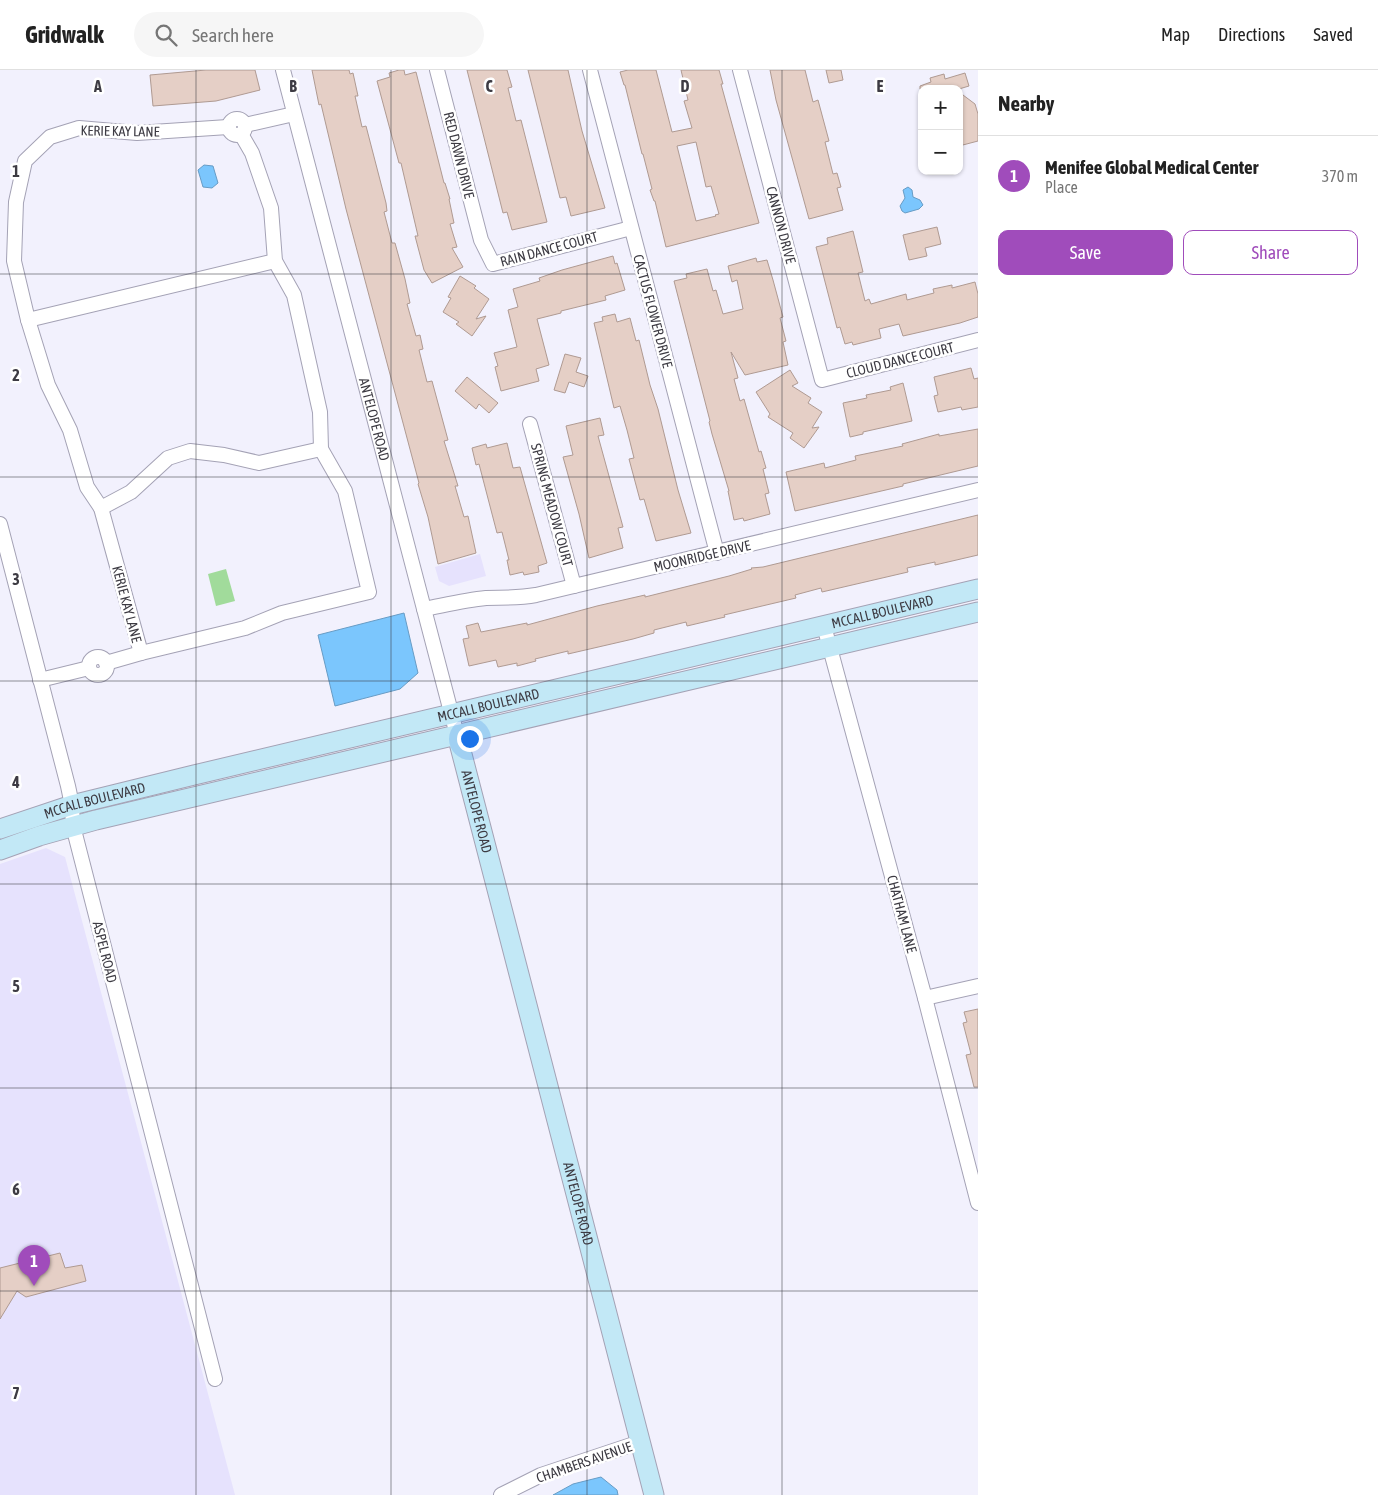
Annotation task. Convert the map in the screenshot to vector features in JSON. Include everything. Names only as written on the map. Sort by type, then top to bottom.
[{"type":"main road","name":"MCCALL BOULEVARD","points":[[0,828],[72,805],[978,589]]},
{"type":"main road","name":"MCCALL BOULEVARD","points":[[0,850],[73,826],[978,612]]},
{"type":"main road","name":"ANTELOPE ROAD","points":[[457,735],[654,1495]]},
{"type":"street","name":"ANTELOPE ROAD","points":[[283,70],[457,735]]},
{"type":"street","name":"RED DAWN DRIVE","points":[[437,70],[481,240]]},
{"type":"street","name":"CACTUS FLOWER DRIVE","points":[[590,70],[717,553]]},
{"type":"street","name":"CANNON DRIVE","points":[[740,70],[822,380]]},
{"type":"street","points":[[243,129],[294,114]]},
{"type":"street","name":"KERIE KAY LANE","points":[[234,118],[240,119],[243,129],[271,208],[275,261],[294,295],[320,412],[321,449],[345,491],[369,592],[282,613],[245,628],[141,654],[101,508],[87,487],[70,430],[48,385],[28,320],[14,261],[16,202],[25,161],[50,137],[79,128],[137,133],[228,126],[234,118]]},
{"type":"street","name":"RAIN DANCE COURT","points":[[481,240],[493,264],[631,228]]},
{"type":"street","points":[[28,320],[275,261]]},
{"type":"street","name":"CLOUD DANCE COURT","points":[[822,380],[978,340]]},
{"type":"street","name":"SPRING MEADOW COURT","points":[[530,424],[574,586]]},
{"type":"street","points":[[101,508],[131,492],[168,458],[190,451],[224,455],[259,463],[321,449]]},
{"type":"street","name":"MOONRIDGE DRIVE","points":[[424,610],[458,602],[528,596],[978,490]]},
{"type":"street","name":"ASPEL ROAD","points":[[0,524],[72,805],[73,826],[215,1379]]},
{"type":"street","name":"CHATHAM LANE","points":[[824,626],[978,1203]]},
{"type":"street","points":[[40,680],[89,668],[91,661],[96,658],[102,658],[106,663],[141,654]]},
{"type":"street","points":[[924,998],[978,986]]},
{"type":"street","name":"CHAMBERS AVENUE","points":[[501,1495],[541,1476],[640,1442]]},
{"type":"shaded area","points":[[480,554],[486,576],[449,586],[439,581],[435,567]]},
{"type":"shaded area","points":[[46,848],[65,857],[235,1495],[0,1495],[0,864]]},
{"type":"green space","points":[[226,569],[235,601],[216,606],[208,574]]},
{"type":"water","points":[[204,165],[213,166],[218,183],[212,188],[203,187],[198,170]]},
{"type":"water","points":[[908,187],[912,190],[913,197],[920,200],[923,205],[919,209],[905,213],[900,206],[905,198],[903,190]]},
{"type":"water","points":[[404,613],[418,673],[400,689],[335,706],[318,635]]},
{"type":"water","points":[[601,1477],[617,1490],[618,1495],[553,1495],[573,1484]]},
{"type":"building","points":[[206,70],[255,70],[260,90],[216,101],[153,106],[150,75]]},
{"type":"building","points":[[312,70],[349,70],[350,74],[353,73],[358,96],[355,96],[362,127],[366,126],[386,203],[387,211],[384,212],[392,243],[395,243],[405,279],[410,303],[407,304],[416,336],[420,335],[423,349],[419,350],[427,382],[432,381],[448,440],[444,441],[458,486],[455,486],[464,517],[468,516],[476,553],[438,564],[428,517],[346,209],[321,104],[319,105]]},
{"type":"building","points":[[404,70],[405,75],[416,72],[444,183],[450,199],[454,223],[450,224],[457,247],[452,248],[463,267],[432,283],[424,270],[415,236],[418,236],[401,163],[399,163],[377,81],[390,77],[389,73]]},
{"type":"building","points":[[467,70],[507,70],[512,87],[508,88],[516,121],[521,120],[547,222],[512,230],[507,212],[503,213]]},
{"type":"building","points":[[528,70],[568,70],[582,131],[605,208],[571,216],[566,197],[560,198]]},
{"type":"building","points":[[628,70],[656,70],[672,132],[692,128],[684,101],[688,100],[681,70],[719,70],[723,84],[721,84],[759,223],[666,247],[655,201],[650,190],[652,189],[625,85],[620,72]],"holes":[[[696,142],[706,187],[711,186],[719,214],[696,221],[677,146]]]},
{"type":"building","points":[[770,70],[805,70],[813,102],[818,100],[829,141],[825,142],[833,174],[837,173],[841,187],[837,188],[843,210],[809,219],[776,100]]},
{"type":"building","points":[[826,70],[841,70],[843,80],[829,83]]},
{"type":"building","points":[[965,73],[969,86],[963,88],[963,85],[923,85],[931,82],[930,78],[944,74],[945,79]]},
{"type":"building","points":[[963,95],[975,104],[978,114],[978,141],[963,145]]},
{"type":"building","points":[[937,227],[941,244],[925,248],[927,256],[909,260],[903,235]]},
{"type":"building","points":[[853,231],[863,272],[858,273],[865,301],[869,299],[871,304],[906,294],[907,300],[934,293],[933,289],[952,285],[952,288],[975,282],[978,294],[978,317],[903,336],[899,324],[879,329],[881,338],[853,345],[852,342],[845,344],[840,327],[837,328],[816,247],[828,244],[827,238]]},
{"type":"building","points":[[613,256],[625,290],[605,296],[606,300],[537,319],[549,365],[536,369],[539,381],[501,391],[495,367],[498,366],[494,353],[517,347],[508,310],[518,307],[513,289],[540,281],[539,278],[562,270]]},
{"type":"building","points":[[756,258],[757,262],[767,260],[773,280],[783,317],[780,318],[786,341],[783,342],[788,365],[745,375],[731,352],[738,378],[734,379],[740,401],[744,399],[759,452],[761,451],[766,468],[763,469],[769,493],[765,494],[770,514],[744,521],[743,518],[734,520],[729,491],[712,434],[674,281],[687,278],[686,274],[707,269],[713,291],[716,290],[723,314],[743,309],[737,280],[732,282],[728,266]]},
{"type":"building","points":[[460,276],[476,286],[474,288],[489,299],[476,319],[486,316],[472,336],[456,324],[459,322],[443,312],[451,298],[448,297]]},
{"type":"building","points":[[615,314],[617,322],[630,318],[636,341],[639,340],[691,533],[656,541],[644,499],[640,500],[629,459],[634,458],[627,430],[620,406],[614,408],[594,323],[603,321],[602,317]]},
{"type":"building","points":[[565,354],[581,358],[576,372],[588,376],[584,387],[569,382],[565,393],[554,390]]},
{"type":"building","points":[[971,368],[974,379],[978,378],[978,407],[962,410],[961,407],[938,412],[934,396],[938,395],[934,377]]},
{"type":"building","points":[[790,370],[798,383],[792,386],[811,398],[808,403],[822,412],[812,428],[819,427],[804,448],[790,438],[793,433],[768,417],[770,414],[756,392]]},
{"type":"building","points":[[467,377],[498,403],[489,413],[479,404],[476,409],[455,391]]},
{"type":"building","points":[[903,383],[912,421],[863,432],[863,434],[850,437],[843,403],[867,398],[866,395],[891,390],[890,387]]},
{"type":"building","points":[[600,418],[604,435],[598,436],[623,527],[618,528],[623,548],[589,558],[563,457],[573,455],[566,426]]},
{"type":"building","points":[[978,429],[978,466],[903,484],[903,486],[795,511],[786,472],[824,463],[825,468],[856,460],[855,456],[903,446],[902,444],[939,434],[939,436]]},
{"type":"building","points":[[507,443],[513,468],[520,467],[547,563],[538,566],[539,572],[524,575],[523,572],[510,575],[507,560],[509,560],[502,532],[497,533],[479,464],[476,465],[472,448],[486,444],[487,448]]},
{"type":"building","points":[[978,515],[978,555],[935,565],[935,562],[907,568],[908,572],[822,592],[821,588],[795,595],[796,598],[724,615],[725,617],[687,626],[686,622],[654,630],[654,633],[633,639],[568,654],[568,651],[535,659],[536,661],[517,666],[517,663],[498,667],[496,660],[469,666],[463,639],[469,638],[466,626],[478,623],[481,632],[527,623],[527,625],[597,606],[645,595],[645,597],[729,576],[751,568],[763,567]]},
{"type":"building","points":[[978,1009],[978,1087],[974,1087],[966,1055],[971,1054],[963,1023],[967,1022],[964,1012]]},
{"type":"building","points":[[60,1253],[65,1268],[82,1265],[86,1281],[26,1297],[17,1291],[0,1319],[0,1268]]},
{"type":"place","name":"Menifee Global Medical Center","points":[[34,1286]]}]
